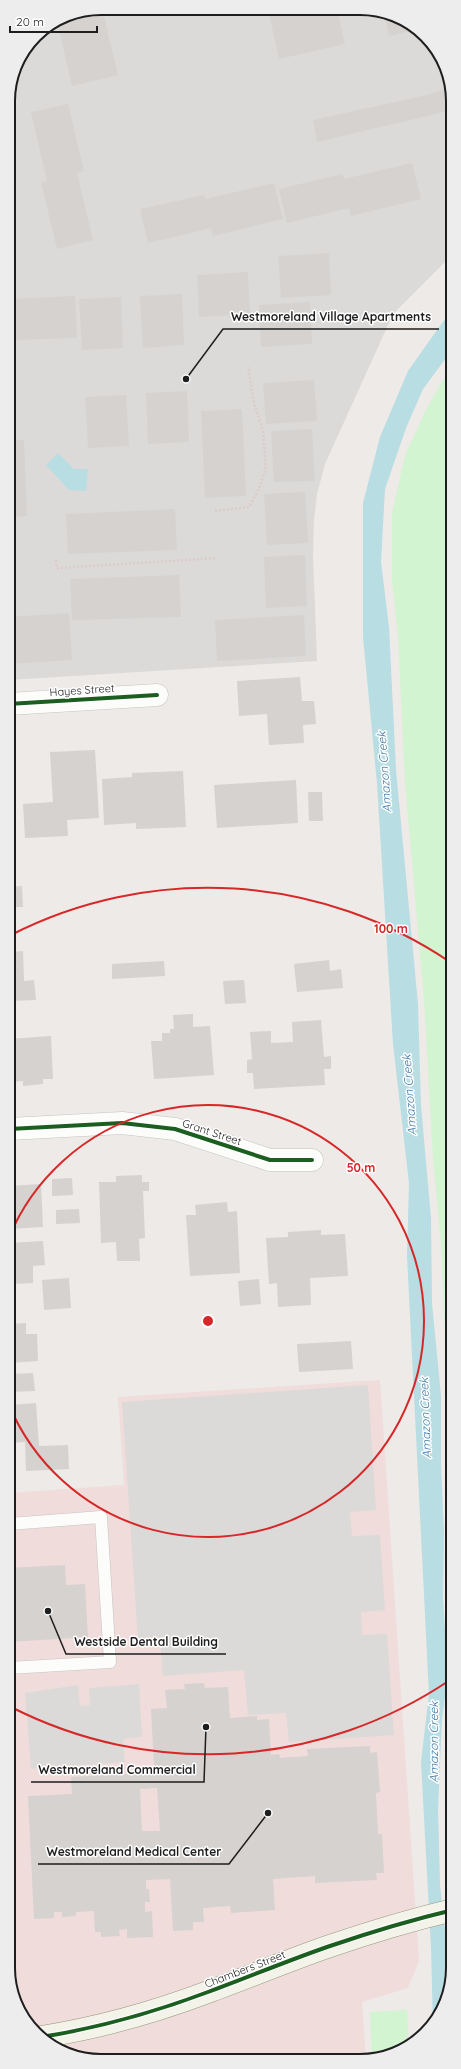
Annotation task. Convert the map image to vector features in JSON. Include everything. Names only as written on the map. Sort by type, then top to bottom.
[{"type":"main road","name":"Chambers Street","points":[[48,2036],[90,2027],[169,2005],[207,1993],[330,1946],[408,1921],[446,1912]]},
{"type":"street","name":"Hayes Street","points":[[15,704],[157,695]]},
{"type":"street","name":"Grant Street","points":[[15,1129],[122,1123],[140,1124],[175,1130],[270,1160],[312,1160]]},
{"type":"lane","points":[[15,1524],[101,1517],[110,1662],[15,1668]]},
{"type":"path","points":[[214,511],[250,507],[259,489],[266,467],[263,431],[254,403],[248,366]]},
{"type":"path","points":[[56,560],[57,568],[217,558]]},
{"type":"shaded area","points":[[96,15],[365,15],[388,20],[412,33],[421,40],[428,49],[437,63],[441,73],[446,101],[446,261],[393,314],[325,464],[317,494],[314,520],[313,555],[317,661],[15,680],[15,96],[20,73],[24,63],[33,49],[44,36],[63,24],[73,20]]},
{"type":"shaded area","points":[[380,1380],[419,1961],[408,1988],[362,2002],[366,2053],[96,2054],[73,2049],[63,2045],[44,2033],[30,2016],[20,1996],[15,1968],[15,1493],[124,1485],[118,1397]]},
{"type":"shaded area","points":[[368,1385],[376,1510],[350,1512],[352,1536],[380,1535],[385,1610],[361,1612],[362,1635],[387,1634],[394,1735],[289,1742],[286,1713],[248,1715],[244,1670],[163,1676],[160,1640],[138,1641],[122,1402]]},
{"type":"shaded area","points":[[139,1684],[142,1737],[123,1739],[125,1762],[31,1769],[25,1693],[78,1685],[80,1706],[90,1705],[89,1688]]},
{"type":"green space","points":[[446,375],[446,1362],[441,1243],[433,1159],[424,1000],[405,783],[398,637],[392,580],[392,513],[405,455],[427,408]]},
{"type":"green space","points":[[407,2010],[409,2039],[388,2049],[372,2053],[370,2012]]},
{"type":"water","name":"Amazon Creek","points":[[446,317],[446,358],[423,389],[406,428],[385,489],[381,562],[389,627],[396,770],[418,1004],[421,1106],[431,1218],[432,1303],[441,1396],[441,1464],[444,1533],[443,1599],[446,1645],[446,1690],[442,1719],[438,1810],[440,1885],[446,1938],[446,1973],[441,1996],[433,2013],[431,1947],[421,1762],[429,1694],[407,1256],[409,1183],[393,1044],[377,783],[363,637],[363,503],[380,437],[408,371]]},
{"type":"water","points":[[58,453],[74,469],[88,469],[86,491],[69,490],[46,465]]},
{"type":"building","points":[[104,15],[118,75],[72,86],[58,27],[84,17]]},
{"type":"building","points":[[269,15],[338,15],[345,44],[279,59]]},
{"type":"building","points":[[385,19],[410,31],[389,36]]},
{"type":"building","points":[[445,89],[446,111],[317,142],[313,120],[427,95]]},
{"type":"building","points":[[68,104],[84,171],[77,173],[93,240],[57,249],[41,182],[47,181],[31,112]]},
{"type":"building","points":[[412,163],[421,199],[351,216],[349,208],[287,223],[279,189],[342,174],[344,179]]},
{"type":"building","points":[[274,183],[283,219],[213,236],[211,228],[148,243],[140,209],[204,195],[205,199]]},
{"type":"building","points":[[329,253],[331,295],[281,298],[278,256]]},
{"type":"building","points":[[248,272],[250,314],[199,317],[197,275]]},
{"type":"building","points":[[182,294],[184,345],[143,348],[140,296]]},
{"type":"building","points":[[75,296],[77,338],[15,340],[15,299]]},
{"type":"building","points":[[121,297],[123,348],[82,350],[79,299]]},
{"type":"building","points":[[310,302],[312,344],[261,347],[259,305]]},
{"type":"building","points":[[314,380],[317,421],[266,424],[263,383]]},
{"type":"building","points":[[187,391],[189,442],[148,444],[146,393]]},
{"type":"building","points":[[126,395],[129,446],[88,448],[85,397]]},
{"type":"building","points":[[242,409],[246,496],[205,498],[201,411]]},
{"type":"building","points":[[312,429],[315,481],[274,482],[271,431]]},
{"type":"building","points":[[24,440],[27,516],[15,517],[15,441]]},
{"type":"building","points":[[305,492],[308,543],[267,545],[264,494]]},
{"type":"building","points":[[175,509],[177,550],[68,554],[66,514]]},
{"type":"building","points":[[305,555],[307,606],[266,608],[264,557]]},
{"type":"building","points":[[179,575],[181,617],[72,620],[70,579]]},
{"type":"building","points":[[69,613],[72,660],[15,664],[15,617]]},
{"type":"building","points":[[304,615],[306,656],[217,661],[215,620]]},
{"type":"building","points":[[300,677],[302,701],[314,701],[316,724],[303,725],[304,743],[269,745],[267,714],[239,716],[237,681]]},
{"type":"building","points":[[95,750],[99,818],[67,820],[68,836],[25,838],[23,804],[53,802],[50,752]]},
{"type":"building","points":[[183,771],[186,827],[136,829],[136,823],[104,825],[102,779],[132,777],[132,773]]},
{"type":"building","points":[[296,780],[298,823],[217,828],[214,785]]},
{"type":"building","points":[[308,792],[322,792],[323,821],[309,821]]},
{"type":"building","points":[[15,886],[22,886],[23,907],[15,907]]},
{"type":"building","points":[[15,907],[16,934],[15,934]]},
{"type":"building","points":[[23,951],[24,981],[34,980],[36,1000],[15,1001],[15,952]]},
{"type":"building","points":[[329,960],[330,971],[341,969],[343,988],[297,992],[294,964]]},
{"type":"building","points":[[164,961],[165,976],[112,979],[112,964]]},
{"type":"building","points":[[244,980],[246,1003],[225,1004],[223,981]]},
{"type":"building","points":[[193,1014],[193,1027],[210,1026],[214,1075],[154,1079],[151,1041],[162,1041],[162,1033],[170,1033],[170,1029],[174,1029],[173,1015]]},
{"type":"building","points":[[321,1020],[324,1057],[331,1056],[331,1069],[324,1069],[325,1085],[254,1089],[253,1073],[247,1073],[247,1060],[252,1059],[250,1032],[271,1031],[271,1043],[293,1042],[292,1022]]},
{"type":"building","points":[[51,1036],[53,1079],[43,1079],[43,1084],[23,1086],[23,1081],[15,1082],[15,1039]]},
{"type":"building","points":[[142,1175],[142,1182],[149,1182],[149,1191],[143,1191],[145,1238],[139,1239],[140,1261],[117,1261],[116,1242],[101,1243],[99,1182],[116,1182],[116,1176]]},
{"type":"building","points":[[72,1178],[73,1195],[52,1196],[52,1179]]},
{"type":"building","points":[[41,1184],[43,1227],[15,1229],[15,1186]]},
{"type":"building","points":[[227,1202],[228,1212],[237,1211],[240,1273],[190,1276],[186,1215],[196,1215],[195,1205]]},
{"type":"building","points":[[79,1209],[80,1223],[56,1224],[56,1210]]},
{"type":"building","points":[[321,1230],[321,1235],[345,1234],[348,1276],[310,1278],[311,1305],[278,1307],[277,1283],[269,1284],[266,1238],[288,1237],[288,1232]]},
{"type":"building","points":[[43,1241],[45,1265],[33,1266],[33,1283],[15,1284],[15,1243]]},
{"type":"building","points":[[69,1278],[71,1308],[44,1310],[42,1280]]},
{"type":"building","points":[[259,1279],[261,1304],[240,1306],[238,1281]]},
{"type":"building","points":[[26,1323],[26,1334],[37,1334],[38,1361],[15,1363],[15,1324]]},
{"type":"building","points":[[351,1341],[353,1369],[299,1372],[297,1344]]},
{"type":"building","points":[[33,1373],[35,1391],[15,1392],[15,1374]]},
{"type":"building","points":[[36,1403],[39,1446],[68,1445],[69,1469],[26,1471],[25,1442],[15,1443],[15,1405]]},
{"type":"building","points":[[65,1565],[66,1585],[85,1584],[88,1637],[15,1642],[15,1568]]},
{"type":"building","points":[[204,1683],[205,1688],[228,1687],[230,1718],[257,1716],[257,1720],[269,1719],[271,1755],[279,1754],[280,1758],[308,1756],[307,1749],[370,1746],[370,1753],[377,1752],[380,1792],[376,1793],[378,1834],[382,1834],[384,1873],[376,1873],[377,1880],[315,1883],[315,1876],[273,1879],[275,1910],[231,1913],[230,1906],[203,1908],[204,1922],[193,1922],[193,1930],[173,1931],[170,1879],[146,1880],[146,1889],[149,1889],[150,1902],[145,1902],[145,1912],[152,1911],[153,1937],[127,1938],[127,1929],[119,1930],[120,1936],[101,1937],[101,1932],[95,1932],[94,1911],[76,1912],[76,1916],[62,1917],[62,1912],[54,1912],[54,1918],[34,1919],[28,1796],[72,1794],[71,1777],[144,1773],[143,1767],[154,1766],[151,1709],[167,1708],[165,1690],[185,1689],[184,1684]],"holes":[[[157,1788],[160,1831],[142,1831],[140,1789]]]},
{"type":"cycle path","points":[[15,704],[157,695]]},
{"type":"cycle path","points":[[15,1129],[122,1123],[175,1129],[270,1160],[312,1160]]},
{"type":"cycle path","points":[[48,2036],[84,2029],[147,2013],[345,1941],[406,1922],[446,1912]]},
{"type":"place","name":"Westmoreland Village Apartments","points":[[186,379]]},
{"type":"place","name":"Westside Dental Building","points":[[48,1611]]},
{"type":"place","name":"Westmoreland Commercial","points":[[206,1727]]},
{"type":"place","name":"Westmoreland Medical Center","points":[[268,1813]]}]
